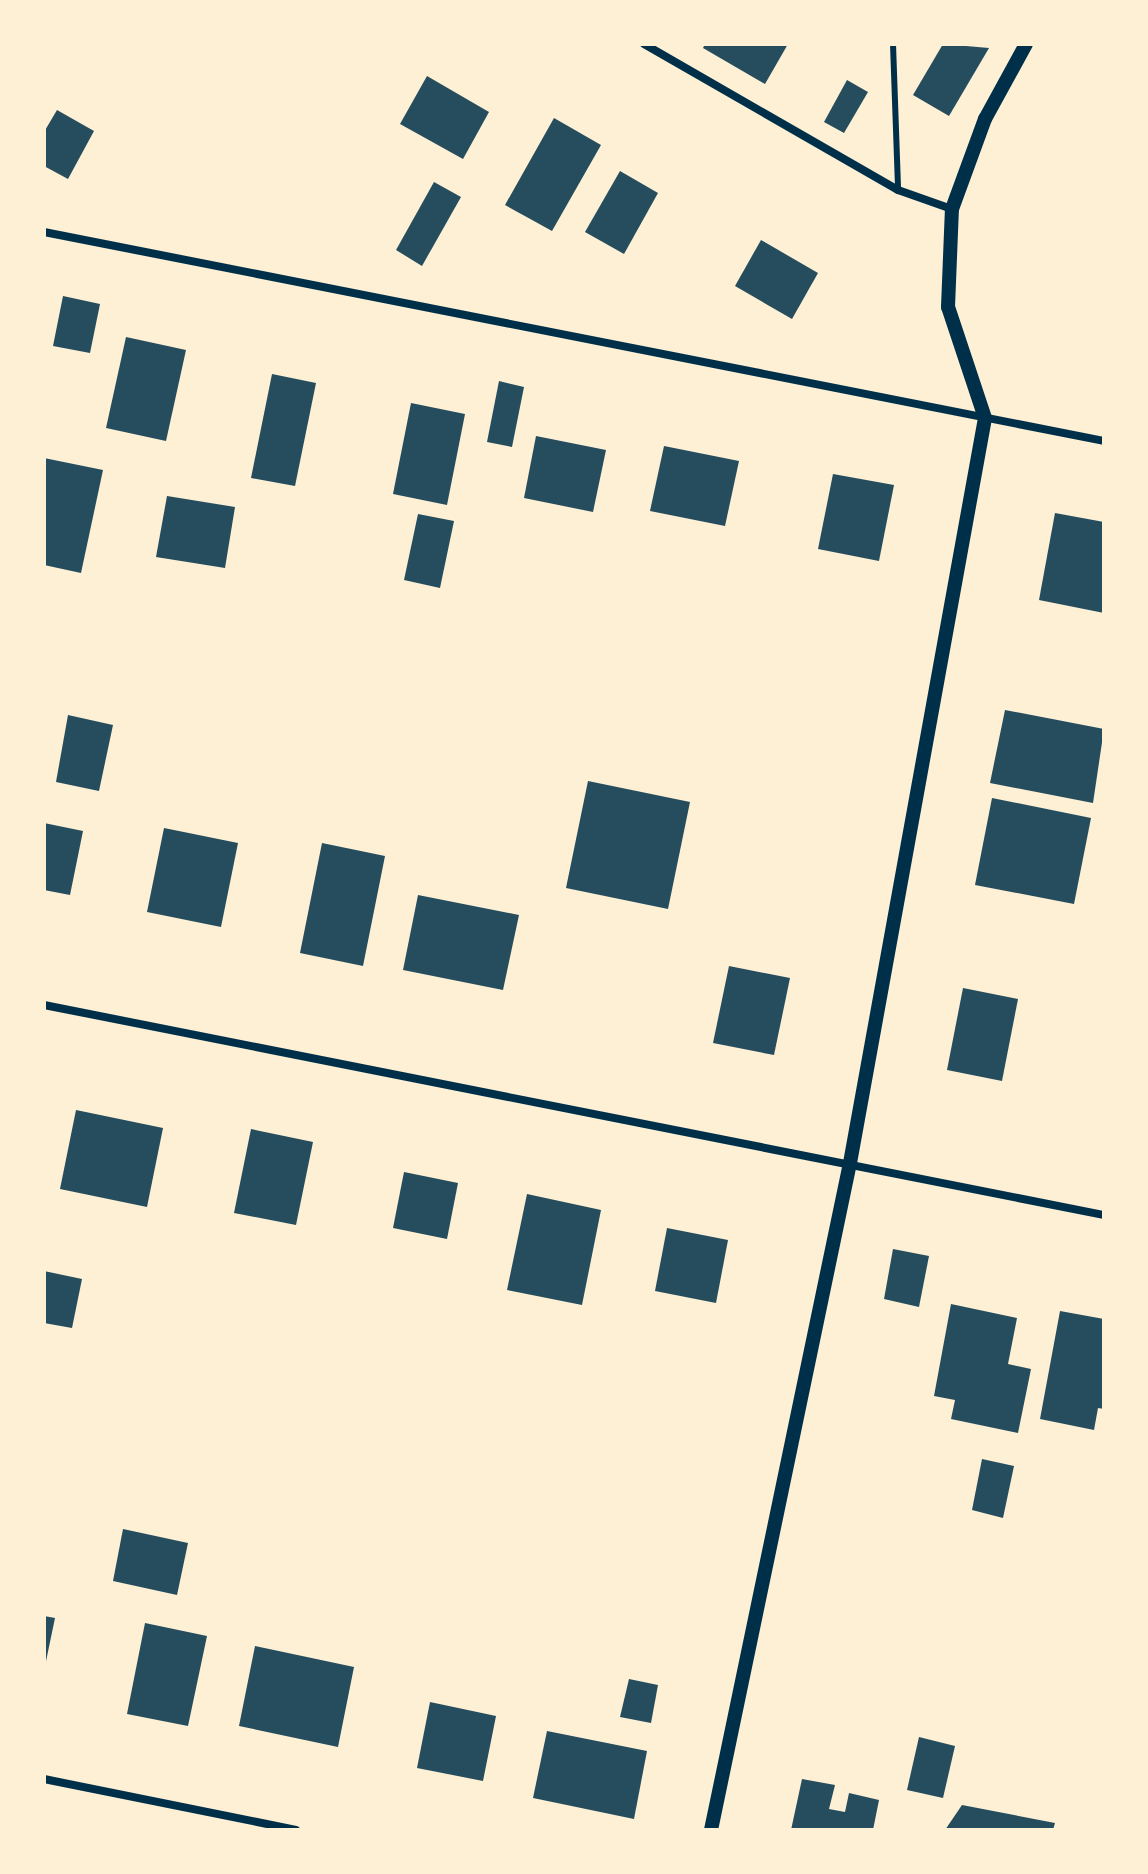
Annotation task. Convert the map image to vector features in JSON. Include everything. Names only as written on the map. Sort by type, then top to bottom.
[{"type":"street","points":[[644,44],[898,190],[952,209]]},
{"type":"street","points":[[711,1830],[850,1163],[985,418],[948,307],[952,209],[985,119],[1026,44]]},
{"type":"street","points":[[44,232],[1104,441]]},
{"type":"street","points":[[44,1005],[1104,1215]]},
{"type":"street","points":[[44,1779],[296,1830]]},
{"type":"lane","points":[[893,44],[898,190]]},
{"type":"building","points":[[705,44],[788,44],[765,84],[703,48]]},
{"type":"building","points":[[943,44],[989,48],[949,116],[913,95]]},
{"type":"building","points":[[427,76],[489,112],[463,159],[400,124]]},
{"type":"building","points":[[847,80],[868,92],[844,133],[824,122]]},
{"type":"building","points":[[57,110],[94,131],[68,179],[44,166],[44,132]]},
{"type":"building","points":[[554,118],[601,145],[552,231],[505,205]]},
{"type":"building","points":[[620,171],[658,193],[624,254],[585,232]]},
{"type":"building","points":[[434,182],[461,197],[422,266],[396,250]]},
{"type":"building","points":[[761,240],[818,273],[792,319],[735,286]]},
{"type":"building","points":[[63,296],[100,304],[90,353],[53,346]]},
{"type":"building","points":[[126,337],[186,350],[166,441],[106,428]]},
{"type":"building","points":[[272,374],[316,383],[295,486],[251,478]]},
{"type":"building","points":[[499,381],[524,387],[512,447],[487,442]]},
{"type":"building","points":[[411,403],[465,414],[447,505],[393,494]]},
{"type":"building","points":[[536,436],[606,450],[593,512],[524,498]]},
{"type":"building","points":[[664,446],[739,461],[725,526],[650,511]]},
{"type":"building","points":[[44,458],[103,470],[81,573],[44,565]]},
{"type":"building","points":[[833,474],[894,485],[879,561],[818,549]]},
{"type":"building","points":[[167,496],[235,507],[225,568],[156,557]]},
{"type":"building","points":[[1055,513],[1104,522],[1104,613],[1039,600]]},
{"type":"building","points":[[418,514],[454,521],[440,588],[404,580]]},
{"type":"building","points":[[1005,710],[1104,729],[1093,803],[990,783]]},
{"type":"building","points":[[68,715],[113,725],[99,791],[56,782]]},
{"type":"building","points":[[588,781],[690,802],[668,909],[566,888]]},
{"type":"building","points":[[992,798],[1091,818],[1074,904],[975,885]]},
{"type":"building","points":[[44,823],[83,831],[70,895],[44,890]]},
{"type":"building","points":[[164,828],[238,843],[221,927],[147,912]]},
{"type":"building","points":[[322,843],[385,856],[363,966],[300,953]]},
{"type":"building","points":[[418,895],[519,915],[503,990],[403,970]]},
{"type":"building","points":[[729,966],[790,978],[774,1055],[713,1043]]},
{"type":"building","points":[[963,988],[1018,999],[1002,1081],[947,1070]]},
{"type":"building","points":[[76,1110],[163,1128],[147,1207],[60,1189]]},
{"type":"building","points":[[251,1129],[313,1142],[296,1225],[234,1213]]},
{"type":"building","points":[[404,1172],[458,1183],[447,1239],[393,1228]]},
{"type":"building","points":[[527,1194],[601,1210],[582,1305],[507,1290]]},
{"type":"building","points":[[667,1228],[728,1240],[716,1303],[655,1291]]},
{"type":"building","points":[[893,1249],[929,1256],[919,1307],[884,1299]]},
{"type":"building","points":[[44,1271],[82,1279],[72,1328],[44,1323]]},
{"type":"building","points":[[951,1304],[1017,1318],[1008,1364],[1031,1369],[1018,1433],[951,1419],[955,1400],[934,1396]]},
{"type":"building","points":[[1060,1311],[1104,1319],[1104,1409],[1098,1408],[1094,1430],[1040,1419]]},
{"type":"building","points":[[982,1459],[1014,1466],[1003,1518],[972,1510]]},
{"type":"building","points":[[123,1529],[188,1543],[177,1595],[113,1581]]},
{"type":"building","points":[[44,1616],[55,1618],[45,1666],[44,1666]]},
{"type":"building","points":[[145,1623],[207,1636],[188,1726],[127,1714]]},
{"type":"building","points":[[255,1646],[354,1667],[338,1747],[239,1726]]},
{"type":"building","points":[[629,1679],[658,1685],[651,1723],[620,1717]]},
{"type":"building","points":[[430,1702],[496,1716],[483,1781],[417,1768]]},
{"type":"building","points":[[547,1731],[647,1751],[634,1819],[533,1798]]},
{"type":"building","points":[[919,1737],[955,1746],[943,1798],[907,1790]]},
{"type":"building","points":[[802,1779],[835,1785],[829,1809],[845,1812],[849,1793],[879,1800],[873,1830],[791,1830]]},
{"type":"building","points":[[962,1805],[1055,1823],[1053,1830],[945,1830]]}]
